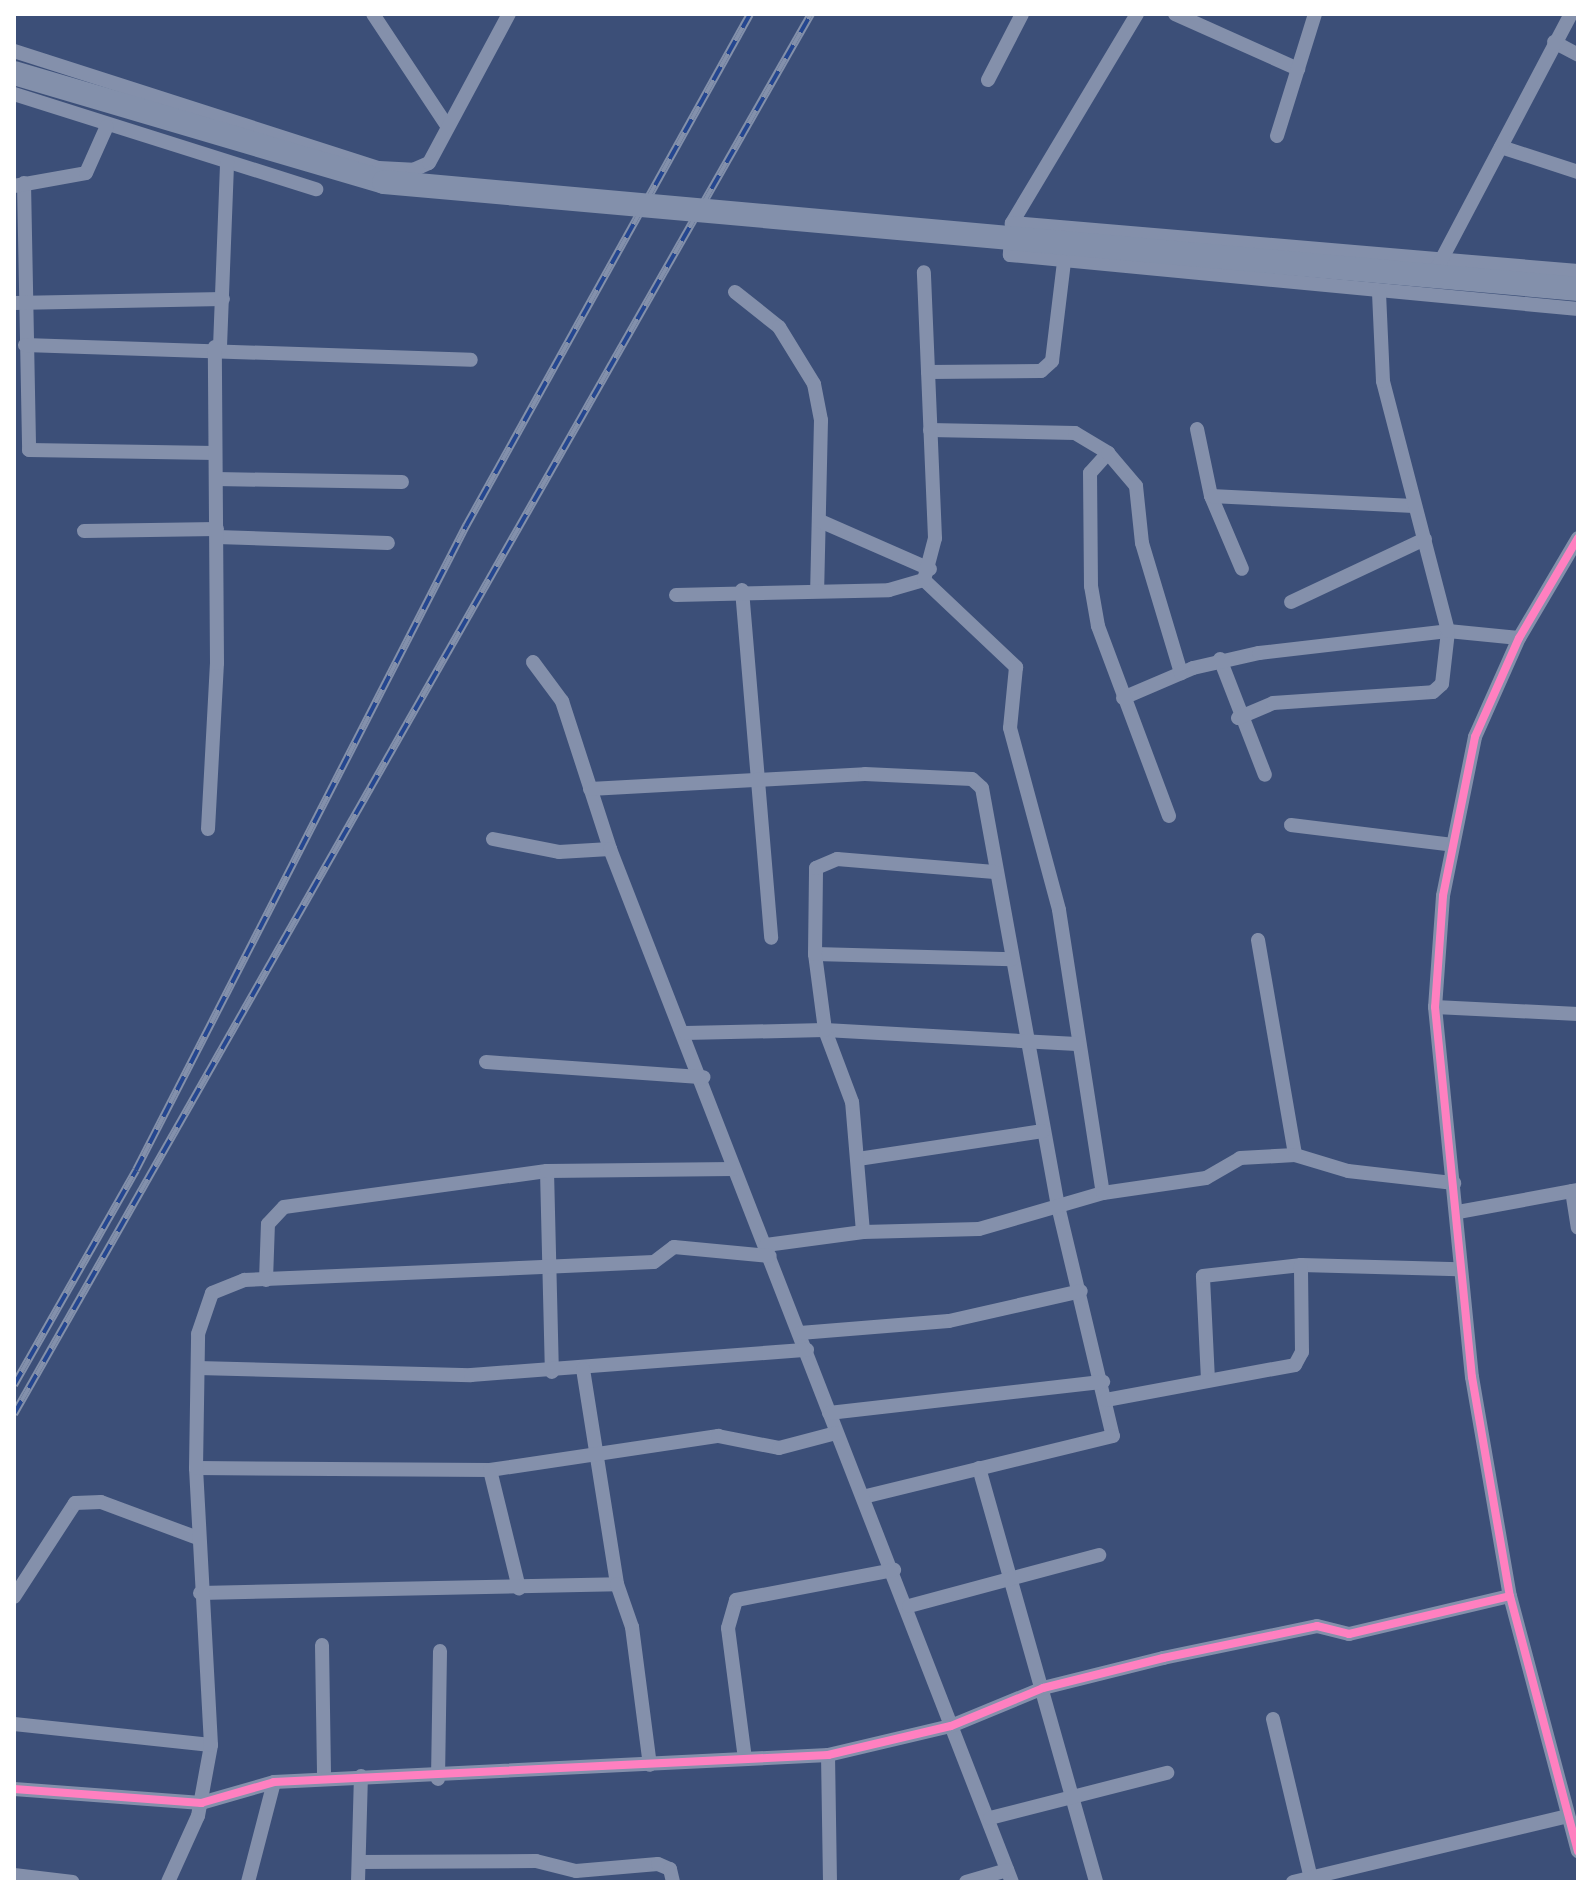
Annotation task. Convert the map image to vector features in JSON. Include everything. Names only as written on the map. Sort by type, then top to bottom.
[{"type":"main road","points":[[14,73],[384,182],[1578,289]]},
{"type":"street","points":[[373,14],[447,126]]},
{"type":"street","points":[[14,51],[393,170],[429,163],[509,14]]},
{"type":"street","points":[[988,80],[1022,14]]},
{"type":"street","points":[[1137,14],[1012,223],[1010,255],[1578,309]]},
{"type":"street","points":[[1175,14],[1298,69]]},
{"type":"street","points":[[1277,136],[1315,14]]},
{"type":"street","points":[[1431,296],[1439,261],[1571,14]]},
{"type":"street","points":[[1554,42],[1578,55]]},
{"type":"street","points":[[14,94],[107,126],[316,189]]},
{"type":"street","points":[[107,126],[86,173],[19,185],[20,302],[29,450],[215,453]]},
{"type":"street","points":[[1501,147],[1578,172]]},
{"type":"street","points":[[208,829],[217,533],[215,453],[218,347],[223,299],[227,162]]},
{"type":"street","points":[[1012,223],[1578,271]]},
{"type":"street","points":[[928,372],[1041,371],[1052,361],[1064,262]]},
{"type":"street","points":[[924,272],[930,430],[927,574]]},
{"type":"street","points":[[735,292],[779,327],[814,384],[820,521],[817,590]]},
{"type":"street","points":[[1238,718],[1273,703],[1437,691],[1448,631],[1383,381],[1379,292]]},
{"type":"street","points":[[20,302],[223,299]]},
{"type":"street","points":[[25,345],[218,347],[471,360]]},
{"type":"street","points":[[1197,429],[1211,496],[1242,569]]},
{"type":"street","points":[[930,430],[1075,433],[1108,453],[1136,486],[1142,543],[1181,673]]},
{"type":"street","points":[[1108,453],[1090,473],[1088,553],[1098,626],[1169,816]]},
{"type":"street","points":[[216,479],[402,482]]},
{"type":"street","points":[[1211,496],[1414,506]]},
{"type":"street","points":[[820,521],[927,574],[1016,667],[1010,728],[1052,879],[1103,1193]]},
{"type":"street","points":[[84,531],[217,533],[388,543]]},
{"type":"street","points":[[1578,538],[1519,638],[1475,737],[1453,845],[1435,1007],[1458,1212],[1459,1269],[1510,1596],[1564,1817],[1578,1851]]},
{"type":"street","points":[[1291,602],[1425,539]]},
{"type":"street","points":[[676,595],[742,590],[889,590],[927,574]]},
{"type":"street","points":[[742,590],[771,938]]},
{"type":"street","points":[[1123,698],[1220,659],[1448,631],[1519,638]]},
{"type":"street","points":[[1220,659],[1238,718],[1265,775]]},
{"type":"street","points":[[533,662],[562,701],[610,849],[703,1077],[733,1169],[807,1350],[836,1433],[960,1722],[1010,1876],[966,1882]]},
{"type":"street","points":[[590,789],[851,774],[976,780],[1031,1041],[1043,1131],[1058,1206],[1103,1382],[1111,1439],[863,1497]]},
{"type":"street","points":[[1291,825],[1453,845]]},
{"type":"street","points":[[493,839],[559,852],[610,849]]},
{"type":"street","points":[[863,1232],[852,1102],[825,1030],[815,954],[814,876],[824,860],[994,872]]},
{"type":"street","points":[[1258,940],[1295,1155]]},
{"type":"street","points":[[815,954],[1012,959]]},
{"type":"street","points":[[1435,1007],[1578,1014]]},
{"type":"street","points":[[685,1033],[825,1030],[1077,1044]]},
{"type":"street","points":[[486,1062],[703,1077]]},
{"type":"street","points":[[858,1159],[1043,1131]]},
{"type":"street","points":[[168,1882],[201,1803],[211,1745],[198,1538],[198,1334],[212,1293],[229,1281],[550,1264],[654,1262],[674,1247],[768,1251],[863,1232],[979,1229],[1103,1193],[1206,1178],[1240,1158],[1295,1155],[1348,1171],[1454,1183]]},
{"type":"street","points":[[266,1280],[268,1224],[284,1207],[547,1171],[733,1169]]},
{"type":"street","points":[[547,1171],[552,1372]]},
{"type":"street","points":[[1458,1212],[1575,1191],[1578,1228]]},
{"type":"street","points":[[1208,1380],[1200,1279],[1301,1265],[1459,1269]]},
{"type":"street","points":[[1106,1400],[1295,1365],[1302,1352],[1301,1265]]},
{"type":"street","points":[[800,1333],[949,1321],[1081,1291]]},
{"type":"street","points":[[198,1368],[552,1372],[807,1350]]},
{"type":"street","points":[[583,1369],[617,1584],[632,1627],[650,1765]]},
{"type":"street","points":[[829,1413],[1103,1382]]},
{"type":"street","points":[[196,1468],[490,1470],[595,1459],[718,1436],[779,1448],[836,1433]]},
{"type":"street","points":[[979,1468],[1074,1793],[1096,1882]]},
{"type":"street","points":[[490,1470],[519,1588]]},
{"type":"street","points":[[14,1597],[75,1503],[101,1502],[198,1538]]},
{"type":"street","points":[[909,1606],[1011,1576],[1099,1555]]},
{"type":"street","points":[[745,1759],[728,1628],[736,1600],[894,1570]]},
{"type":"street","points":[[200,1593],[617,1584]]},
{"type":"street","points":[[14,1789],[201,1803],[274,1782],[361,1776],[438,1779],[828,1755],[960,1722],[1043,1688],[1317,1626],[1349,1634],[1510,1596]]},
{"type":"street","points":[[322,1645],[324,1779]]},
{"type":"street","points":[[438,1779],[440,1651]]},
{"type":"street","points":[[1273,1719],[1311,1878]]},
{"type":"street","points":[[14,1724],[211,1745]]},
{"type":"street","points":[[828,1755],[830,1882]]},
{"type":"street","points":[[990,1818],[1074,1793],[1167,1773]]},
{"type":"street","points":[[358,1882],[361,1776]]},
{"type":"street","points":[[248,1882],[274,1782]]},
{"type":"street","points":[[1293,1882],[1564,1817]]},
{"type":"street","points":[[359,1862],[536,1861],[576,1871],[658,1864],[670,1869],[673,1882]]},
{"type":"street","points":[[14,1875],[73,1882]]},
{"type":"railway","points":[[14,1385],[136,1170],[466,526],[750,14]]},
{"type":"railway","points":[[14,1414],[811,14]]},
{"type":"cycle path","points":[[1578,538],[1519,638],[1475,737],[1443,896],[1435,1007],[1472,1377],[1510,1596],[1578,1851]]},
{"type":"cycle path","points":[[14,1789],[201,1803],[274,1782],[828,1755],[951,1726],[1043,1688],[1163,1658],[1317,1626],[1349,1634],[1510,1596]]}]
